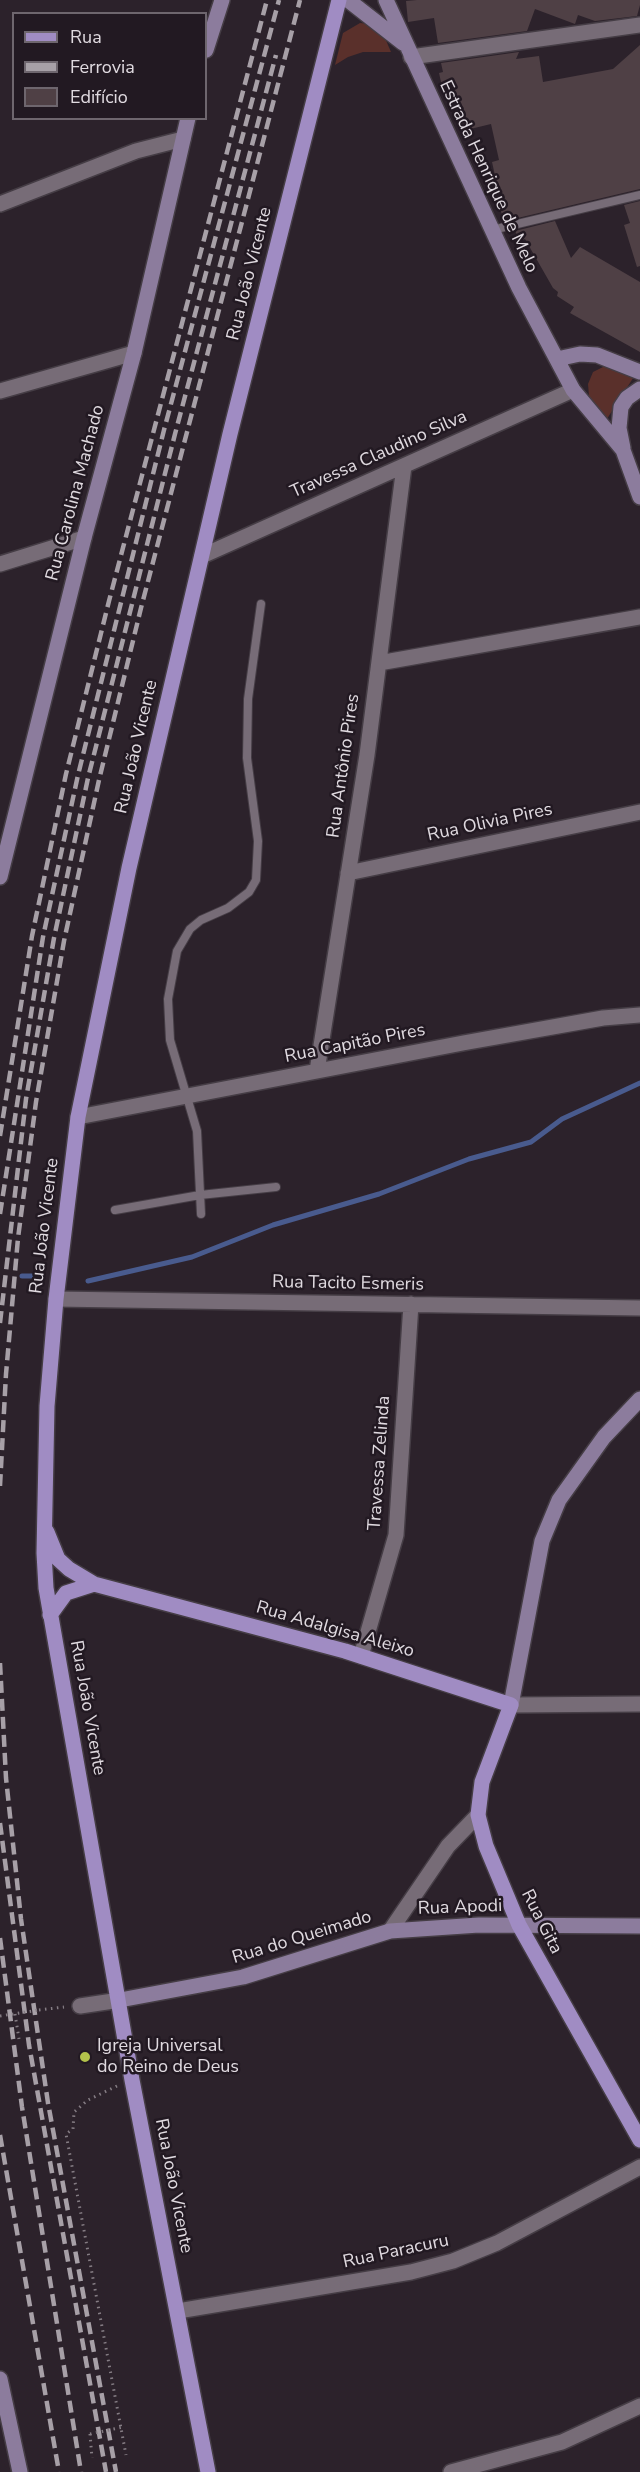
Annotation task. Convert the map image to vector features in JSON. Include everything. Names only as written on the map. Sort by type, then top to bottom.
[{"type":"main road","points":[[207,47],[222,0]]},
{"type":"main road","name":"Rua João Vicente","points":[[208,2472],[132,2080],[120,2000],[50,1615],[44,1553],[47,1406],[56,1299],[78,1117],[129,868],[202,556],[339,0]]},
{"type":"main road","name":"Estrada Henrique de Melo","points":[[348,0],[408,51]]},
{"type":"main road","name":"Estrada Henrique de Melo","points":[[386,0],[492,230],[557,359]]},
{"type":"main road","name":"Rua Carolina Machado","points":[[0,877],[84,538],[134,353],[188,120]]},
{"type":"main road","points":[[623,450],[573,390],[557,359],[580,354],[597,355],[640,372]]},
{"type":"main road","points":[[640,389],[627,398],[621,407],[619,428],[623,450],[640,496]]},
{"type":"main road","points":[[511,1705],[542,1541],[559,1500],[604,1437],[640,1399]]},
{"type":"main road","name":"Rua Adalgisa Aleixo","points":[[46,1531],[58,1559],[69,1569],[94,1584],[360,1656],[511,1705]]},
{"type":"main road","points":[[50,1615],[66,1593],[94,1584]]},
{"type":"main road","name":"Rua Gita","points":[[511,1705],[482,1782],[478,1815],[486,1846],[519,1925],[640,2140]]},
{"type":"main road","name":"Rua Apodi","points":[[390,1931],[519,1925],[640,1926]]},
{"type":"main road","name":"Rua do Queimado","points":[[120,2000],[243,1977],[390,1931]]},
{"type":"main road","points":[[0,2379],[20,2472]]},
{"type":"street","points":[[408,51],[640,25]]},
{"type":"street","points":[[0,204],[136,151],[183,139]]},
{"type":"street","points":[[0,391],[134,353]]},
{"type":"street","name":"Travessa Claudino Silva","points":[[202,556],[573,390]]},
{"type":"street","name":"Rua Antônio Pires","points":[[317,1071],[379,663],[404,466]]},
{"type":"street","points":[[0,564],[84,538]]},
{"type":"street","points":[[379,663],[640,616]]},
{"type":"street","name":"Rua Olivia Pires","points":[[348,873],[640,812]]},
{"type":"street","name":"Rua Capitão Pires","points":[[78,1117],[186,1094],[603,1018],[640,1016]]},
{"type":"street","name":"Rua Tacito Esmeris","points":[[56,1299],[640,1308]]},
{"type":"street","name":"Travessa Zelinda","points":[[360,1656],[396,1535],[411,1304]]},
{"type":"street","name":"Rua Adalgisa Aleixo","points":[[511,1705],[640,1704]]},
{"type":"street","name":"Rua do Queimado","points":[[390,1931],[442,1854],[478,1815]]},
{"type":"street","name":"Rua do Queimado","points":[[75,2006],[120,2000]]},
{"type":"street","name":"Rua Paracuru","points":[[178,2311],[411,2272],[453,2260],[497,2243],[640,2167]]},
{"type":"street","points":[[451,2472],[562,2442],[640,2406]]},
{"type":"lane","points":[[492,230],[640,195]]},
{"type":"lane","points":[[201,1214],[197,1131],[170,1040],[168,999],[177,951],[190,929],[201,920],[228,908],[249,892],[256,880],[258,841],[247,758],[248,699],[261,604]]},
{"type":"lane","points":[[115,1210],[200,1195],[276,1187]]},
{"type":"path","points":[[0,2016],[75,2006]]},
{"type":"path","points":[[15,2014],[19,2038]]},
{"type":"path","points":[[126,2455],[123,2427],[66,2134],[74,2129],[74,2112],[88,2100],[132,2080]]},
{"type":"path","points":[[92,2458],[90,2434],[123,2427]]},
{"type":"shaded area","points":[[360,23],[369,24],[385,38],[391,52],[363,52],[335,65],[343,33]]},
{"type":"shaded area","points":[[607,365],[635,375],[605,422],[589,396],[588,384],[593,372]]},
{"type":"building","points":[[640,0],[640,5],[637,16],[595,21],[578,15],[575,24],[535,9],[527,31],[438,43],[434,18],[408,22],[406,1]]},
{"type":"building","points":[[640,45],[640,189],[505,221],[492,191],[498,189],[492,162],[499,160],[491,124],[462,131],[453,98],[445,100],[439,73],[443,72],[441,63],[519,52],[516,59],[539,56],[543,82],[613,69]]},
{"type":"building","points":[[640,201],[640,266],[637,267],[624,225],[630,223],[624,205]]},
{"type":"building","points":[[555,221],[571,258],[580,247],[640,282],[640,352],[570,313],[574,307],[557,296],[558,292],[553,288],[525,239],[520,241],[515,231]]},
{"type":"waterway","points":[[88,1281],[192,1257],[273,1225],[379,1194],[469,1159],[531,1142],[562,1119],[640,1083]]},
{"type":"waterway","points":[[22,1276],[39,1276]]},
{"type":"railway","points":[[0,1136],[32,936],[66,774],[109,601],[267,0]]},
{"type":"railway","points":[[0,1214],[43,937],[78,775],[164,430],[279,0]]},
{"type":"railway","points":[[0,1486],[6,1374],[18,1238],[36,1102],[64,941],[99,780],[141,608],[300,0]]},
{"type":"railway","points":[[0,1323],[26,1099],[54,938],[88,778],[175,434],[276,55]]},
{"type":"railway","points":[[0,1663],[6,1778],[21,1919],[48,2103],[116,2472]]},
{"type":"railway","points":[[0,1823],[29,2045],[106,2472]]},
{"type":"railway","points":[[0,1938],[22,2107],[81,2472]]},
{"type":"railway","points":[[0,2135],[59,2472]]},
{"type":"place","name":"Igreja Universal do Reino de Deus","points":[[85,2057]]}]
